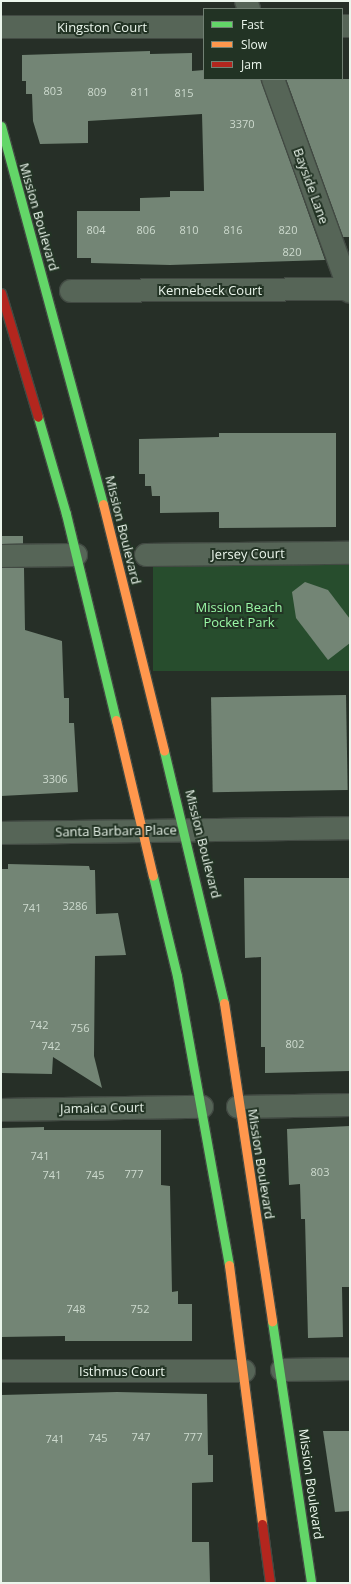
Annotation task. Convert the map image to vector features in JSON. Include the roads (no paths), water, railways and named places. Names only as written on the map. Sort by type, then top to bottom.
[{"type":"main road","name":"Mission Boulevard","points":[[1,126],[82,420],[186,830],[220,975],[238,1107],[282,1370],[311,1583]]},
{"type":"main road","points":[[1,293],[43,431],[76,556],[177,976],[226,1239],[270,1583]]},
{"type":"street","name":"Kingston Court","points":[[1,27],[203,27]]},
{"type":"street","name":"Bayside Lane","points":[[273,80],[350,290]]},
{"type":"street","name":"Kennebeck Court","points":[[70,291],[350,290]]},
{"type":"street","name":"Jersey Court","points":[[146,555],[350,553]]},
{"type":"street","points":[[1,556],[76,556]]},
{"type":"street","name":"Santa Barbara Place","points":[[1,833],[350,828]]},
{"type":"street","points":[[238,1107],[350,1105]]},
{"type":"street","name":"Jamaica Court","points":[[1,1110],[202,1107]]},
{"type":"street","points":[[282,1370],[350,1369]]},
{"type":"street","name":"Isthmus Court","points":[[1,1371],[244,1371]]},
{"type":"park label","name":"Mission Beach Pocket Park","points":[[239,616]]}]
